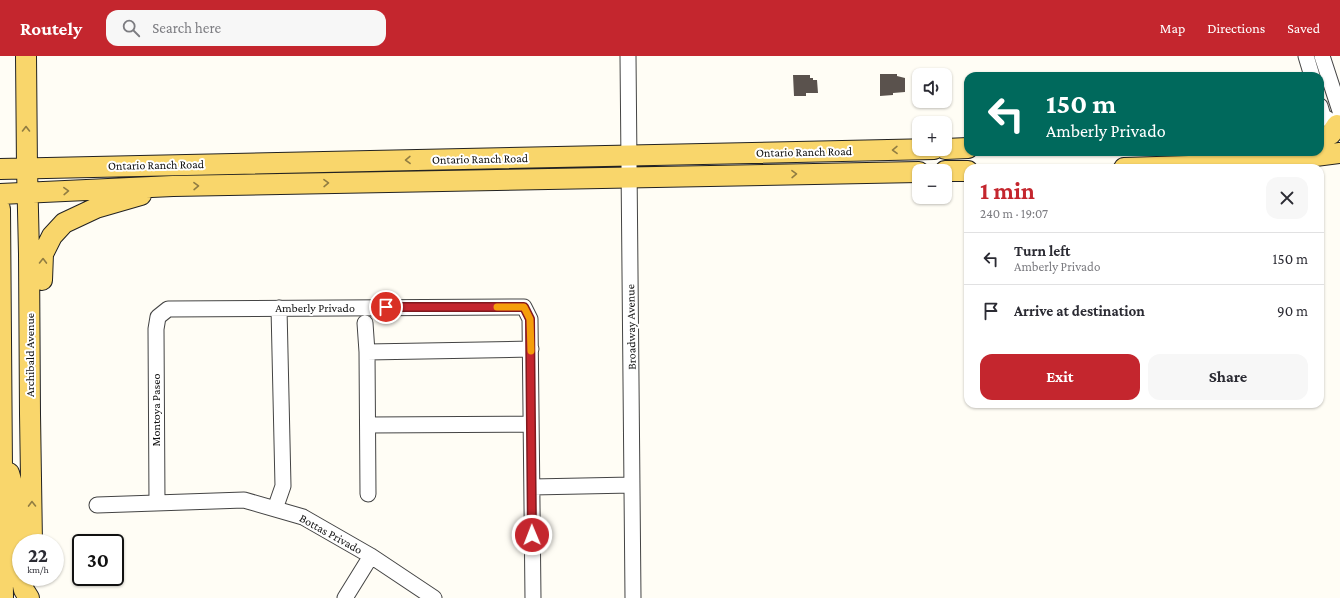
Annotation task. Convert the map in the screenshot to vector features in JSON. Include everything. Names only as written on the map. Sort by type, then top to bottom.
[{"type":"main road","name":"Archibald Avenue","points":[[26,56],[26,168],[29,254],[32,534]]},
{"type":"main road","points":[[1324,137],[1331,134],[1336,124]]},
{"type":"main road","points":[[952,149],[964,148]]},
{"type":"main road","name":"Ontario Ranch Road","points":[[0,169],[912,149]]},
{"type":"main road","points":[[629,177],[632,171],[642,167],[773,163],[783,160],[794,152]]},
{"type":"main road","points":[[1324,155],[1340,153]]},
{"type":"main road","points":[[456,181],[475,169],[621,166],[629,156]]},
{"type":"main road","points":[[1188,164],[1198,156]]},
{"type":"main road","points":[[1254,164],[1317,156]]},
{"type":"main road","points":[[952,171],[964,171]]},
{"type":"main road","name":"Ontario Ranch Road","points":[[0,194],[172,186],[912,172]]},
{"type":"main road","points":[[30,369],[42,322],[43,254],[52,236],[64,223],[96,208],[172,186]]},
{"type":"main road","points":[[0,209],[3,598]]},
{"type":"main road","points":[[2,446],[17,501],[19,534]]},
{"type":"main road","points":[[23,586],[29,598]]},
{"type":"main road","points":[[33,586],[33,598]]},
{"type":"street","name":"Broadway Avenue","points":[[628,56],[633,598]]},
{"type":"street","points":[[1306,56],[1311,72]]},
{"type":"street","points":[[1322,56],[1336,124]]},
{"type":"street","points":[[1324,117],[1336,124]]},
{"type":"street","name":"Amberly Privado","points":[[158,317],[168,309],[524,307],[530,319],[531,349]]},
{"type":"street","points":[[275,509],[283,486],[279,308]]},
{"type":"street","name":"Montoya Paseo","points":[[157,503],[156,329],[158,317]]},
{"type":"street","points":[[365,323],[367,352],[368,494]]},
{"type":"street","points":[[367,352],[531,349],[533,598]]},
{"type":"street","points":[[368,425],[531,424]]},
{"type":"street","points":[[532,487],[632,485]]},
{"type":"street","name":"Bottas Privado","points":[[97,505],[244,500],[303,517],[370,556],[434,598]]},
{"type":"street","points":[[345,598],[370,556]]},
{"type":"building","points":[[880,74],[897,74],[897,76],[905,78],[905,92],[880,96]]},
{"type":"building","points":[[793,75],[810,75],[810,78],[817,80],[818,93],[806,93],[806,96],[794,96]]},
{"type":"slow traffic","points":[[497,307],[524,307],[530,319],[531,351]]},
{"type":"route","points":[[386,307],[524,307],[530,319],[532,535]]}]
